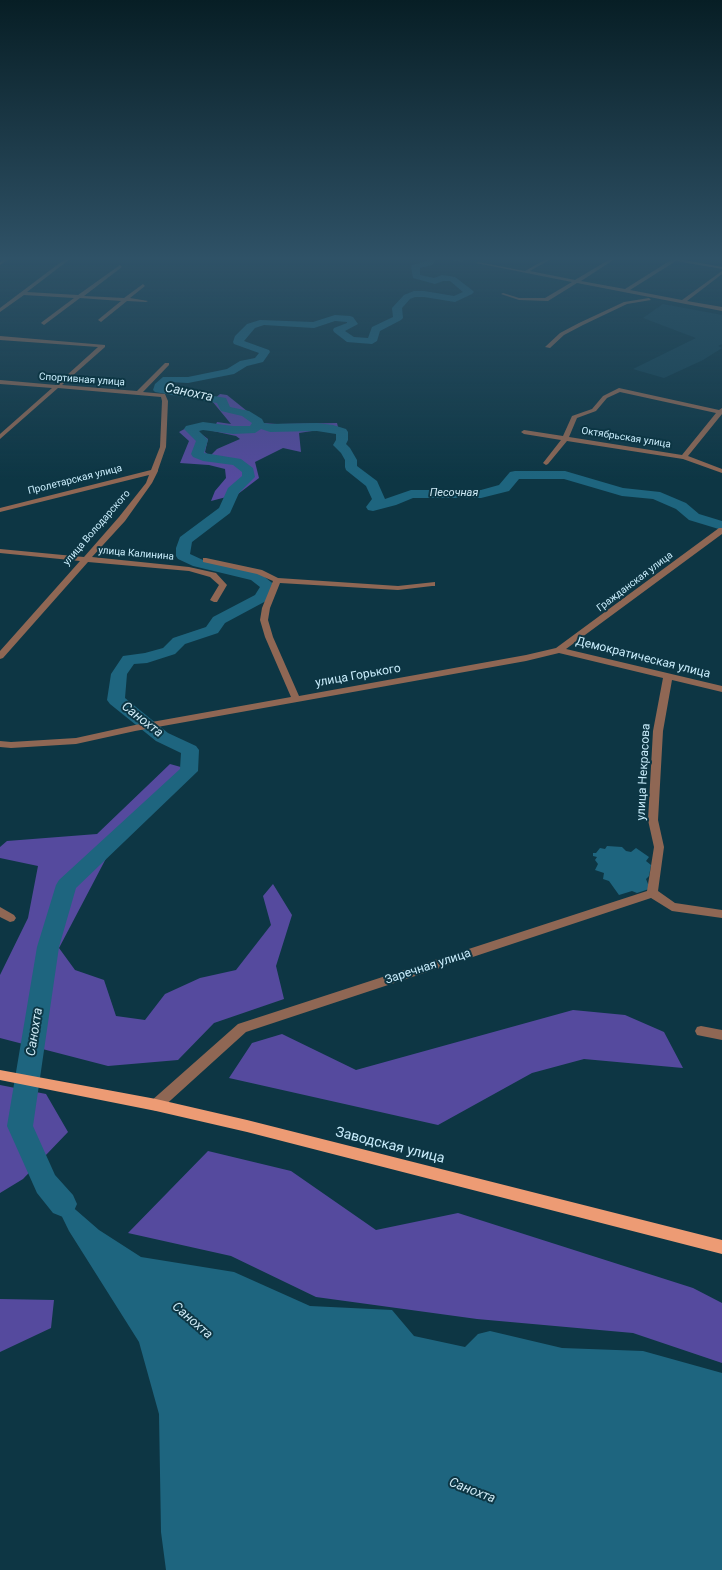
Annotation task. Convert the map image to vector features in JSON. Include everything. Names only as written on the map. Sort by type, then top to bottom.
[{"type":"main road","name":"Заводская улица","points":[[0,1075],[48,1083],[156,1105],[254,1128],[722,1246]]},
{"type":"street","points":[[548,347],[566,332]]},
{"type":"street","points":[[0,338],[103,346],[0,437]]},
{"type":"street","points":[[138,393],[167,364]]},
{"type":"street","name":"Спортивная улица","points":[[0,382],[163,395]]},
{"type":"street","points":[[546,463],[565,439],[574,417],[594,410],[605,397],[619,390],[721,411]]},
{"type":"street","name":"улица Володарского","points":[[0,656],[122,519],[149,483],[155,471],[163,447],[165,401],[163,395]]},
{"type":"street","name":"Октябрьская улица","points":[[684,458],[721,411]]},
{"type":"street","name":"Октябрьская улица","points":[[524,432],[684,458],[722,471]]},
{"type":"street","name":"Пролетарская улица","points":[[0,510],[155,471]]},
{"type":"street","name":"Гражданская улица","points":[[559,650],[722,530]]},
{"type":"street","name":"улица Калинина","points":[[0,551],[189,569],[213,576],[223,585],[214,600]]},
{"type":"street","points":[[206,560],[259,572],[277,580],[398,588],[432,584]]},
{"type":"street","points":[[277,580],[266,608],[264,620],[296,699]]},
{"type":"street","name":"Демократическая улица","points":[[559,650],[722,689]]},
{"type":"street","name":"улица Горького","points":[[0,744],[18,745],[76,740],[161,723],[526,658],[559,650]]},
{"type":"street","name":"улица Некрасова","points":[[652,893],[659,847],[653,820],[658,731],[668,677]]},
{"type":"street","points":[[652,893],[672,907],[722,914]]},
{"type":"street","name":"Заречная улица","points":[[156,1105],[242,1028],[652,893]]},
{"type":"street","points":[[0,911],[10,918]]},
{"type":"street","points":[[701,1031],[722,1035]]},
{"type":"shaded area","points":[[681,332],[722,332],[722,344],[718,346],[722,348],[703,360],[664,378],[633,369],[696,338]]},
{"type":"shaded area","points":[[220,394],[227,395],[262,423],[337,423],[338,427],[299,433],[301,452],[283,448],[255,462],[259,478],[238,494],[211,501],[215,491],[226,478],[225,469],[209,465],[180,463],[189,441],[179,432],[188,427],[196,430],[208,439],[205,452],[210,456],[217,449],[240,439],[236,436],[213,431],[217,422],[231,424],[212,401]]},
{"type":"shaded area","points":[[170,764],[195,771],[112,847],[59,948],[75,970],[104,980],[116,1016],[145,1020],[165,994],[200,978],[236,970],[271,925],[263,896],[273,884],[292,915],[276,966],[284,999],[214,1023],[178,1060],[108,1066],[0,1038],[0,975],[28,918],[38,866],[0,858],[0,847],[7,841],[97,834]]},
{"type":"shaded area","points":[[573,1010],[625,1015],[664,1032],[683,1068],[584,1059],[532,1073],[438,1125],[229,1078],[252,1043],[282,1034],[356,1070]]},
{"type":"shaded area","points":[[0,1085],[46,1094],[68,1132],[23,1179],[0,1193]]},
{"type":"shaded area","points":[[208,1151],[291,1171],[376,1230],[458,1213],[693,1288],[722,1303],[722,1363],[633,1333],[477,1319],[316,1297],[231,1256],[128,1233]]},
{"type":"shaded area","points":[[0,1299],[54,1300],[51,1328],[0,1352]]},
{"type":"water","points":[[607,846],[622,847],[626,851],[631,852],[636,848],[649,857],[646,861],[651,865],[649,876],[646,879],[649,889],[637,893],[632,891],[619,895],[609,881],[603,879],[604,873],[595,870],[598,864],[595,860],[597,857],[593,856],[593,853],[596,853],[600,848],[605,849]]},
{"type":"water","points":[[46,1184],[99,1230],[141,1257],[234,1272],[310,1306],[392,1310],[414,1336],[465,1347],[478,1334],[490,1331],[562,1348],[643,1351],[722,1373],[722,1570],[166,1570],[161,1532],[159,1414],[139,1342],[69,1231]]},
{"type":"waterway","name":"Санохта","points":[[63,1204],[46,1184],[20,1126],[48,947],[66,885],[189,771],[190,750],[162,737],[116,700],[119,674],[129,660],[147,658],[169,651],[179,641],[212,630],[219,620],[261,598],[268,586],[256,577],[198,563],[183,556],[185,540],[225,510],[233,491],[249,477],[248,471],[237,462],[203,457],[197,454],[202,440],[190,429],[203,426],[233,430],[255,429],[258,422],[245,413],[225,409],[222,400],[159,390],[161,384],[167,379],[188,380],[230,372],[244,363],[259,360],[265,352],[238,342],[239,338],[245,332]]},
{"type":"waterway","name":"Санохта","points":[[341,332],[351,340],[372,341],[375,332]]},
{"type":"waterway","name":"Песочная","points":[[257,425],[270,428],[317,427],[342,432],[342,440],[339,445],[346,451],[351,460],[351,467],[372,484],[379,499],[373,507],[411,494],[481,494],[504,488],[515,475],[565,475],[622,492],[655,495],[681,506],[694,517],[722,526]]}]
